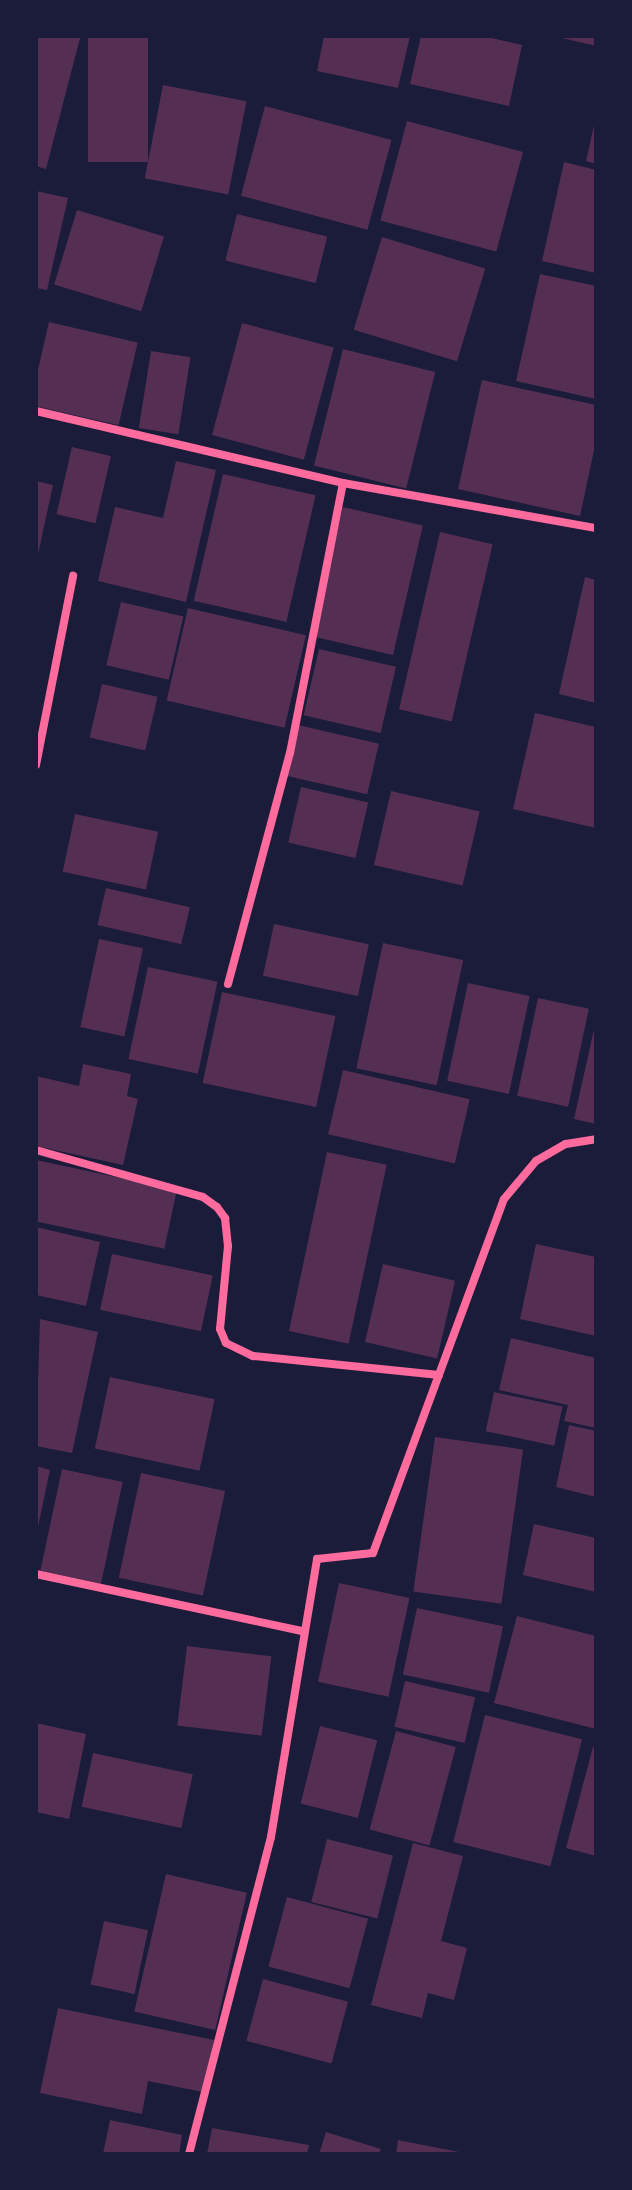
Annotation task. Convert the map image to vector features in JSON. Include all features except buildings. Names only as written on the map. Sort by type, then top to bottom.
[{"type":"street","points":[[36,411],[343,483],[596,528]]},
{"type":"street","points":[[228,984],[290,753],[343,483]]},
{"type":"street","points":[[36,765],[73,576]]},
{"type":"street","points":[[189,2154],[274,1822],[317,1559],[333,1554],[362,1557],[380,1542],[504,1199],[536,1161],[566,1144],[596,1139]]},
{"type":"street","points":[[36,1150],[203,1197],[217,1207],[225,1218],[228,1246],[220,1329],[226,1343],[253,1356],[439,1375]]},
{"type":"street","points":[[36,1574],[303,1631]]}]
